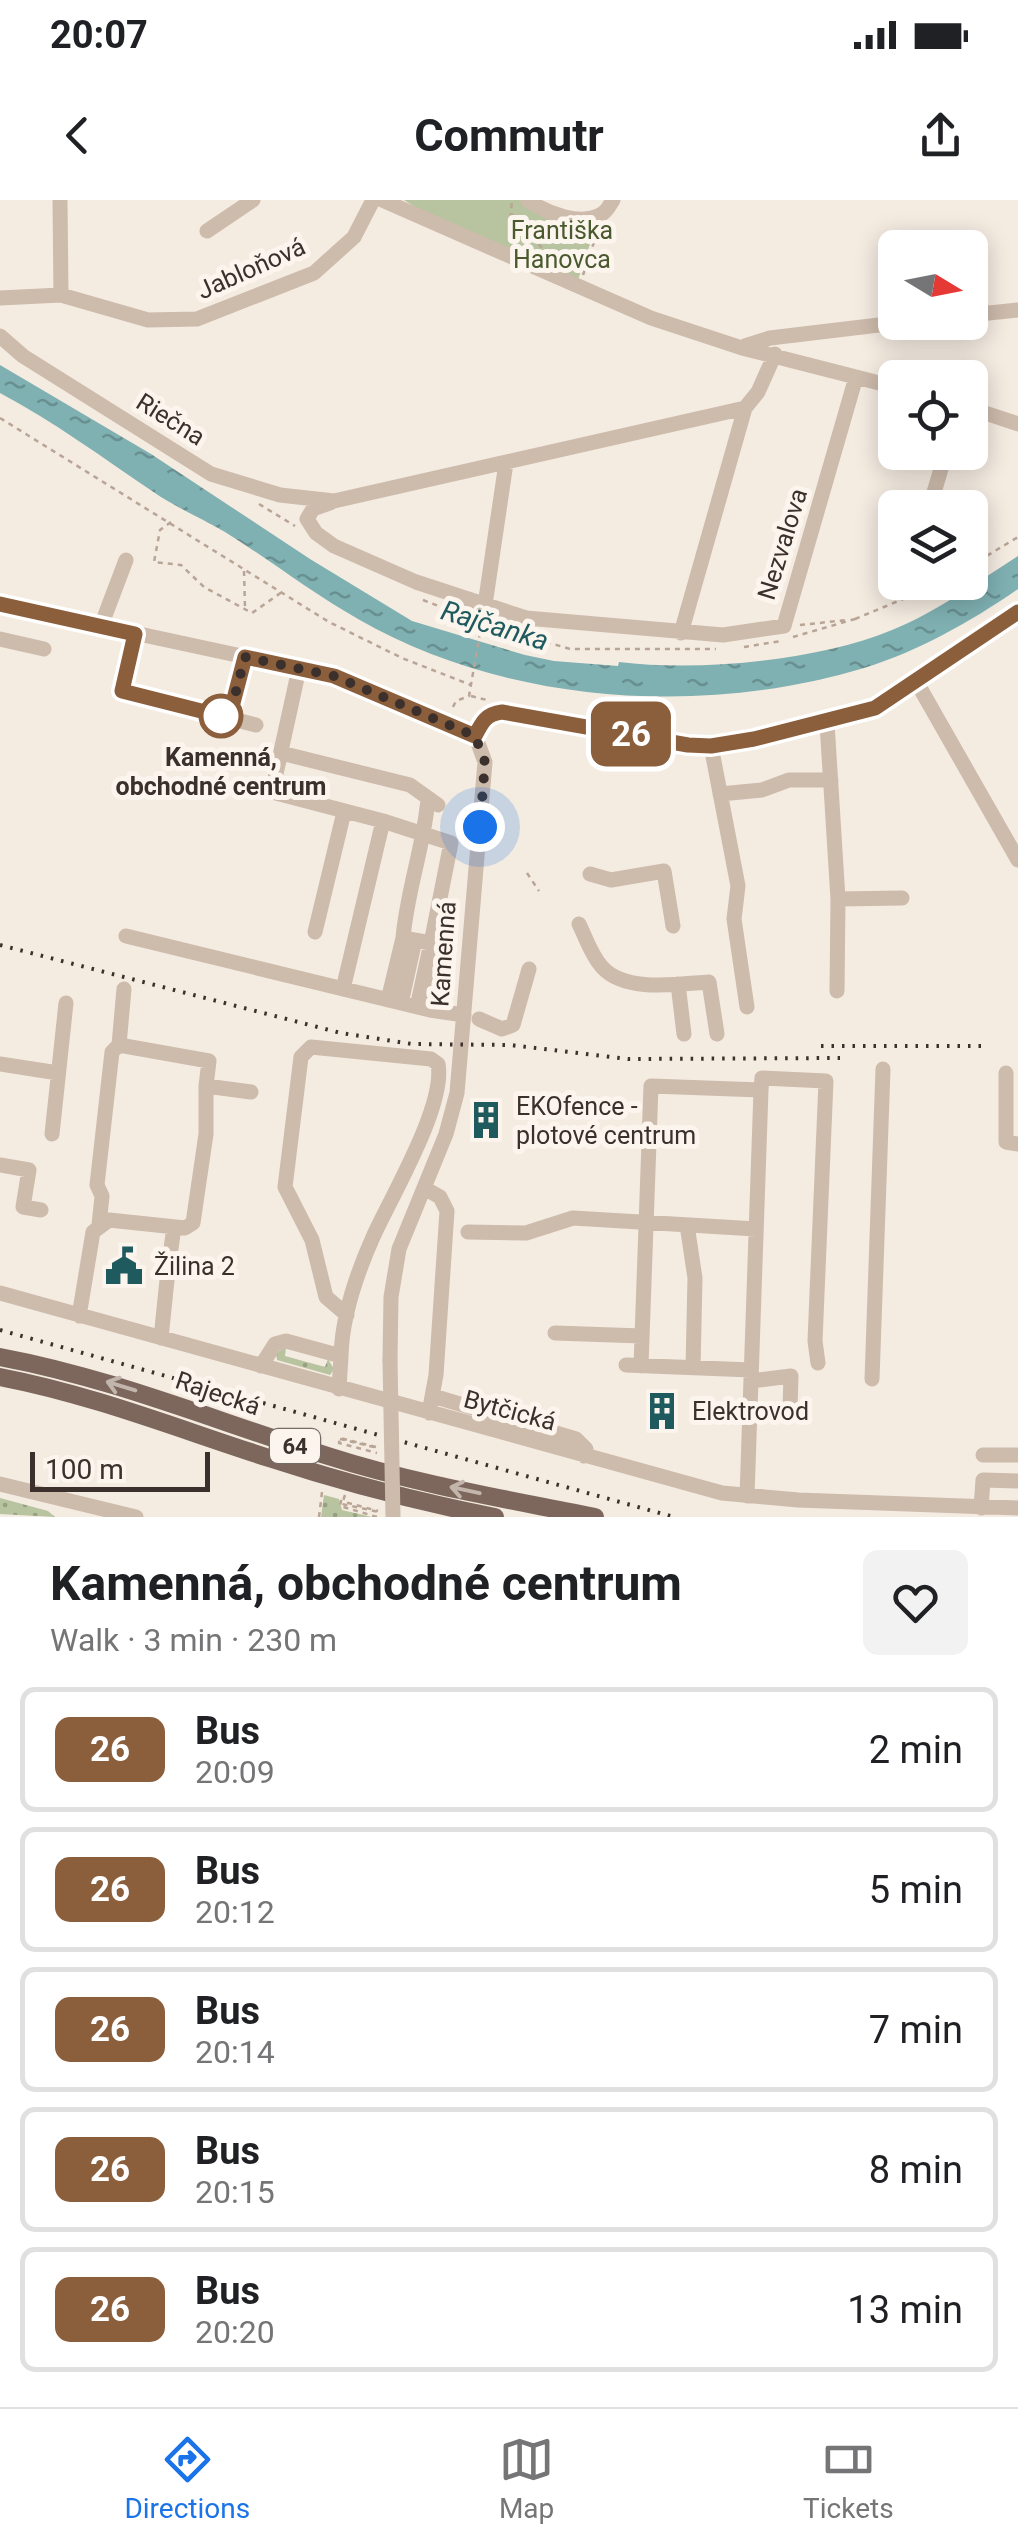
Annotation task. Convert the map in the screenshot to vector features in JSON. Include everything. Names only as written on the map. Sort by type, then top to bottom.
[{"type":"main road","name":"Rajecká","points":[[0,1357],[114,1384],[318,1453],[408,1478],[595,1517]]},
{"type":"main road","name":"Rajecká","points":[[0,1377],[108,1403],[320,1474],[486,1516]]},
{"type":"street","points":[[60,200],[60,295]]},
{"type":"street","points":[[207,231],[253,200]]},
{"type":"street","name":"Jabloňová","points":[[0,298],[60,295],[148,320],[180,321],[214,314],[314,274],[354,237],[372,200]]},
{"type":"street","points":[[382,200],[651,318],[742,348],[878,383]]},
{"type":"street","points":[[528,200],[548,214],[585,218],[602,214],[614,200]]},
{"type":"street","points":[[988,313],[1018,310]]},
{"type":"street","points":[[742,348],[770,338],[878,325]]},
{"type":"street","name":"Riečna","points":[[0,336],[23,356],[211,474],[280,495],[334,501],[745,408]]},
{"type":"street","points":[[334,501],[313,509],[307,520],[316,533],[334,546],[416,582],[526,618],[681,633],[745,408],[758,392],[775,354]]},
{"type":"street","name":"Nezvalova","points":[[681,633],[723,635],[784,626],[856,377]]},
{"type":"street","points":[[988,414],[1018,424]]},
{"type":"street","points":[[485,605],[506,463]]},
{"type":"street","points":[[101,626],[126,560]]},
{"type":"street","points":[[44,650],[0,636],[4,605],[334,676],[475,736],[483,719],[502,712],[664,742],[711,746],[875,708],[1018,612]]},
{"type":"street","points":[[135,634],[122,691],[256,724]]},
{"type":"street","points":[[229,718],[245,657]]},
{"type":"street","points":[[299,669],[272,792],[452,842]]},
{"type":"street","points":[[916,682],[1018,860]]},
{"type":"street","points":[[827,722],[838,900],[838,990]]},
{"type":"street","name":"Kamenná","points":[[384,1515],[394,1266],[446,1134],[472,1017],[485,762],[475,736]]},
{"type":"street","points":[[711,746],[738,886],[734,919],[747,1007]]},
{"type":"street","points":[[280,753],[410,785],[433,802],[406,904],[416,940],[442,955],[409,1005]]},
{"type":"street","points":[[720,794],[762,790],[789,780],[831,780]]},
{"type":"street","points":[[316,932],[344,812]]},
{"type":"street","points":[[342,989],[383,821]]},
{"type":"street","points":[[409,1005],[416,940],[452,842],[448,824]]},
{"type":"street","points":[[590,874],[612,880],[664,871],[673,926]]},
{"type":"street","points":[[838,900],[902,898]]},
{"type":"street","points":[[579,924],[599,964],[613,977],[630,982],[710,982],[717,1034]]},
{"type":"street","points":[[126,936],[472,1017],[502,1029],[513,1025],[528,969]]},
{"type":"street","points":[[678,984],[684,1034]]},
{"type":"street","points":[[79,1316],[93,1232],[99,1224],[102,1196],[97,1185],[112,1052],[119,1045],[124,989]]},
{"type":"street","points":[[52,1134],[66,1003]]},
{"type":"street","points":[[99,1224],[109,1220],[185,1228],[193,1223],[206,1134],[209,1062],[119,1045]]},
{"type":"street","points":[[339,1388],[346,1315],[372,1241],[425,1127],[440,1074],[438,1064],[431,1060],[311,1047],[301,1057],[285,1187],[312,1240],[326,1297],[346,1315]]},
{"type":"street","points":[[0,1064],[58,1073]]},
{"type":"street","points":[[872,1379],[883,1068]]},
{"type":"street","points":[[1006,1073],[1006,1142],[1018,1144]]},
{"type":"street","points":[[748,1496],[762,1078],[826,1081],[815,1342],[818,1363]]},
{"type":"street","points":[[206,1086],[251,1092]]},
{"type":"street","points":[[761,1090],[651,1086],[642,1336],[634,1365],[791,1376],[790,1408]]},
{"type":"street","points":[[0,1166],[29,1170],[23,1207],[40,1210]]},
{"type":"street","points":[[424,1188],[440,1196],[447,1212],[429,1413]]},
{"type":"street","points":[[468,1232],[526,1233],[573,1218],[756,1228]]},
{"type":"street","points":[[687,1225],[695,1278],[693,1368]]},
{"type":"street","points":[[161,1338],[174,1227]]},
{"type":"street","name":"Bytčická","points":[[0,1293],[701,1488],[748,1496],[1018,1508]]},
{"type":"street","points":[[555,1332],[642,1336]]},
{"type":"street","points":[[261,1366],[275,1344],[286,1341],[341,1356]]},
{"type":"street","points":[[432,1396],[576,1439],[586,1449],[584,1456]]},
{"type":"street","points":[[983,1455],[1018,1455]]},
{"type":"street","points":[[980,1508],[983,1480],[1018,1481]]},
{"type":"street","points":[[0,1484],[74,1510],[136,1517]]},
{"type":"path","points":[[508,253],[512,200]]},
{"type":"path","points":[[512,214],[574,285],[602,214]]},
{"type":"path","points":[[0,418],[330,622],[402,658],[471,686]]},
{"type":"path","points":[[172,522],[160,530],[154,562],[181,565],[204,587],[252,613],[282,592]]},
{"type":"path","points":[[988,555],[1018,537]]},
{"type":"path","points":[[244,567],[246,609]]},
{"type":"path","points":[[784,626],[855,619],[901,600]]},
{"type":"path","points":[[469,696],[482,623]]},
{"type":"path","points":[[453,707],[456,700],[469,696],[487,700]]},
{"type":"path","points":[[526,873],[539,891]]},
{"type":"path","points":[[340,1439],[380,1449],[378,1454],[339,1443],[340,1438],[382,1448]]},
{"type":"path","points":[[319,1517],[322,1490]]},
{"type":"path","points":[[346,1493],[342,1504],[384,1515]]},
{"type":"path","points":[[341,1502],[384,1515],[340,1506],[341,1502]]},
{"type":"green space","name":"Františka Hanovca","points":[[404,200],[521,200],[597,223],[578,280],[426,214]]},
{"type":"green space","points":[[286,1348],[285,1356],[325,1367],[328,1359],[334,1369],[330,1375],[277,1360],[276,1352]]},
{"type":"green space","points":[[324,1495],[339,1499],[342,1510],[372,1517],[321,1517]]},
{"type":"green space","points":[[0,1498],[48,1511],[55,1517],[0,1514]]},
{"type":"water","points":[[0,365],[151,454],[412,621],[554,661],[685,666],[757,661],[829,649],[892,630],[950,600],[988,600],[988,575],[1018,556],[1018,589],[963,624],[905,653],[802,683],[737,693],[671,696],[605,694],[540,685],[415,648],[358,619],[0,393]]},
{"type":"railway","points":[[0,945],[341,1033],[412,1044],[510,1045],[628,1059],[840,1058]]},
{"type":"railway","points":[[821,1046],[982,1046]]},
{"type":"railway","points":[[0,1330],[674,1517]]},
{"type":"bus line","name":"26","points":[[0,604],[135,634],[122,691],[229,718],[245,657],[334,676],[475,736],[483,719],[502,712],[664,742],[711,746],[779,734],[875,708],[1018,612]]},
{"type":"place","name":"Kamenná, obchodné centrum","points":[[221,716]]},
{"type":"place","name":"EKOfence - plotové centrum","points":[[486,1120]]},
{"type":"place","name":"Žilina 2","points":[[124,1266]]},
{"type":"place","name":"Elektrovod","points":[[662,1411]]},
{"type":"route","points":[[221,716],[229,718],[245,657],[334,676],[446,723],[475,736],[484,753],[480,827]]},
{"type":"water label","name":"Rajčanka","points":[[495,625]]}]
